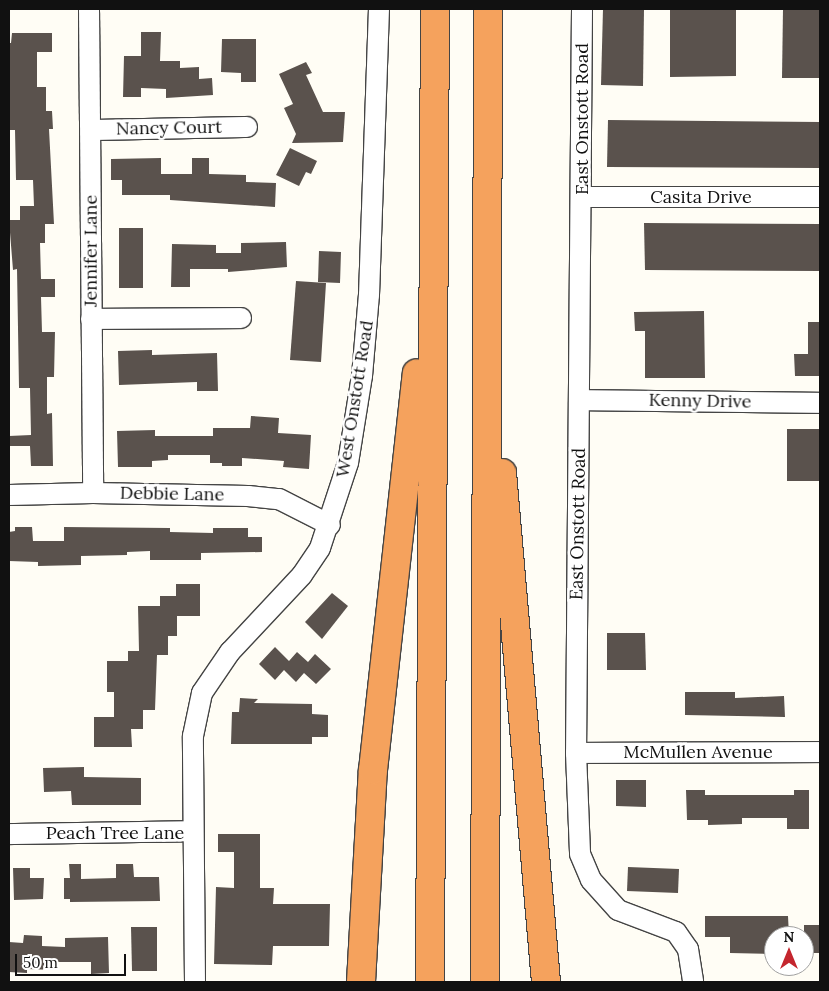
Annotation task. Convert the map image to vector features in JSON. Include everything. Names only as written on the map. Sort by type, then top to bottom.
[{"type":"highway","points":[[430,982],[433,240],[436,9]]},
{"type":"highway","points":[[485,982],[488,9]]},
{"type":"highway","points":[[488,54],[501,464],[546,982]]},
{"type":"highway","points":[[361,982],[373,770],[433,240]]},
{"type":"street","name":"Jennifer Lane","points":[[89,9],[93,492]]},
{"type":"street","name":"West Onstott Road","points":[[193,832],[193,736],[202,693],[230,652],[302,575],[320,548],[330,525],[348,463],[362,376],[374,216],[379,9]]},
{"type":"street","name":"East Onstott Road","points":[[582,9],[576,753],[580,854],[591,880],[618,910],[676,932],[688,949],[692,982]]},
{"type":"street","name":"Nancy Court","points":[[91,130],[247,127]]},
{"type":"street","name":"Casita Drive","points":[[581,197],[820,197]]},
{"type":"street","points":[[91,319],[240,318]]},
{"type":"street","name":"Kenny Drive","points":[[579,400],[820,403]]},
{"type":"street","name":"Debbie Lane","points":[[9,495],[93,492],[279,499],[330,525]]},
{"type":"street","name":"McMullen Avenue","points":[[576,753],[820,752]]},
{"type":"street","name":"Peach Tree Lane","points":[[9,834],[193,832],[194,982]]},
{"type":"building","points":[[603,9],[644,9],[643,86],[601,85]]},
{"type":"building","points":[[670,9],[736,9],[736,76],[670,77]]},
{"type":"building","points":[[783,9],[820,9],[820,78],[782,78]]},
{"type":"building","points":[[141,32],[161,32],[160,61],[180,61],[180,68],[199,67],[199,79],[212,78],[213,95],[166,98],[166,89],[141,88],[141,97],[123,97],[124,56],[141,56]]},
{"type":"building","points":[[12,33],[52,33],[52,52],[37,52],[37,87],[46,87],[46,111],[52,111],[53,129],[49,129],[54,224],[45,224],[45,243],[40,243],[41,279],[55,279],[55,297],[41,297],[42,332],[55,332],[54,377],[47,377],[47,414],[52,413],[53,466],[31,466],[30,446],[9,446],[9,436],[31,435],[30,388],[19,388],[17,269],[13,270],[9,220],[20,220],[20,206],[34,206],[33,180],[16,180],[15,130],[9,130],[9,43],[11,43]]},
{"type":"building","points":[[222,39],[256,39],[256,82],[241,82],[241,73],[221,72]]},
{"type":"building","points":[[306,62],[312,73],[306,75],[323,112],[345,112],[343,142],[292,143],[296,134],[284,108],[293,104],[279,74]]},
{"type":"building","points":[[608,120],[820,122],[820,168],[607,167]]},
{"type":"building","points":[[290,148],[317,161],[311,174],[306,172],[299,186],[276,175]]},
{"type":"building","points":[[161,158],[161,174],[192,174],[192,158],[209,158],[209,174],[246,175],[246,182],[276,183],[275,207],[170,200],[170,195],[122,195],[122,180],[111,180],[111,159]]},
{"type":"building","points":[[644,223],[820,224],[820,271],[645,270]]},
{"type":"building","points":[[119,228],[143,228],[143,288],[119,288]]},
{"type":"building","points":[[286,242],[287,267],[228,272],[228,269],[190,269],[190,287],[171,287],[172,244],[216,245],[216,253],[241,253],[241,243]]},
{"type":"building","points":[[319,251],[341,252],[340,283],[318,282]]},
{"type":"building","points":[[296,281],[326,283],[321,362],[290,360]]},
{"type":"building","points":[[704,311],[705,378],[645,378],[645,331],[635,331],[634,312]]},
{"type":"building","points":[[808,322],[820,322],[820,376],[795,376],[794,354],[808,354]]},
{"type":"building","points":[[152,350],[152,355],[217,353],[218,391],[197,391],[197,382],[119,385],[118,351]]},
{"type":"building","points":[[251,416],[279,418],[278,433],[311,435],[309,469],[283,467],[284,461],[242,458],[242,466],[222,466],[222,463],[210,463],[210,455],[168,455],[168,460],[152,461],[152,467],[118,467],[117,431],[155,430],[155,436],[213,436],[213,428],[250,428]]},
{"type":"building","points":[[787,429],[820,429],[820,481],[787,481]]},
{"type":"building","points":[[15,527],[32,527],[33,541],[64,541],[64,527],[170,528],[170,532],[213,533],[213,528],[248,528],[248,537],[262,537],[262,552],[201,553],[201,560],[150,560],[150,551],[127,552],[127,555],[81,556],[81,565],[38,566],[38,562],[9,561],[9,532],[15,531]]},
{"type":"building","points":[[176,584],[200,584],[200,616],[177,616],[177,636],[168,636],[168,655],[157,655],[155,710],[143,710],[143,729],[131,729],[132,747],[94,747],[94,717],[114,717],[114,692],[107,692],[107,661],[128,661],[128,651],[139,651],[138,606],[160,606],[160,596],[176,596]]},
{"type":"building","points":[[332,593],[348,606],[322,639],[305,622]]},
{"type":"building","points":[[607,633],[645,633],[646,670],[607,670]]},
{"type":"building","points":[[275,647],[289,661],[297,652],[308,662],[315,654],[331,669],[316,684],[304,673],[296,682],[284,670],[275,680],[259,664]]},
{"type":"building","points":[[685,692],[735,692],[735,698],[784,696],[785,717],[685,715]]},
{"type":"building","points":[[240,698],[258,699],[254,703],[312,704],[312,714],[328,715],[328,737],[312,737],[312,744],[231,744],[232,712],[239,712]]},
{"type":"building","points":[[84,767],[84,777],[141,778],[141,805],[72,805],[71,791],[44,792],[43,768]]},
{"type":"building","points":[[616,780],[646,780],[646,807],[616,806]]},
{"type":"building","points":[[686,790],[705,790],[705,795],[794,795],[794,790],[809,790],[809,829],[787,829],[787,818],[742,818],[742,824],[708,825],[708,820],[687,820]]},
{"type":"building","points":[[218,834],[260,834],[260,888],[274,888],[273,904],[330,904],[329,946],[273,946],[272,965],[214,964],[216,887],[234,888],[234,852],[218,852]]},
{"type":"building","points":[[69,864],[81,864],[81,879],[116,878],[116,864],[133,864],[134,877],[159,877],[160,901],[70,902],[70,899],[64,899],[64,878],[70,878]]},
{"type":"building","points":[[628,867],[679,869],[678,893],[627,891]]},
{"type":"building","points":[[13,868],[30,868],[30,878],[44,878],[43,899],[14,900]]},
{"type":"building","points":[[705,916],[788,916],[788,926],[764,926],[764,954],[730,953],[730,937],[705,937]]},
{"type":"building","points":[[820,925],[820,953],[814,953],[814,926],[804,926]]},
{"type":"building","points":[[131,927],[157,927],[157,971],[132,971]]},
{"type":"building","points":[[24,935],[42,936],[42,946],[65,947],[65,938],[108,937],[109,973],[91,974],[91,962],[55,962],[55,970],[27,969],[27,973],[9,972],[9,942],[23,943]]}]
